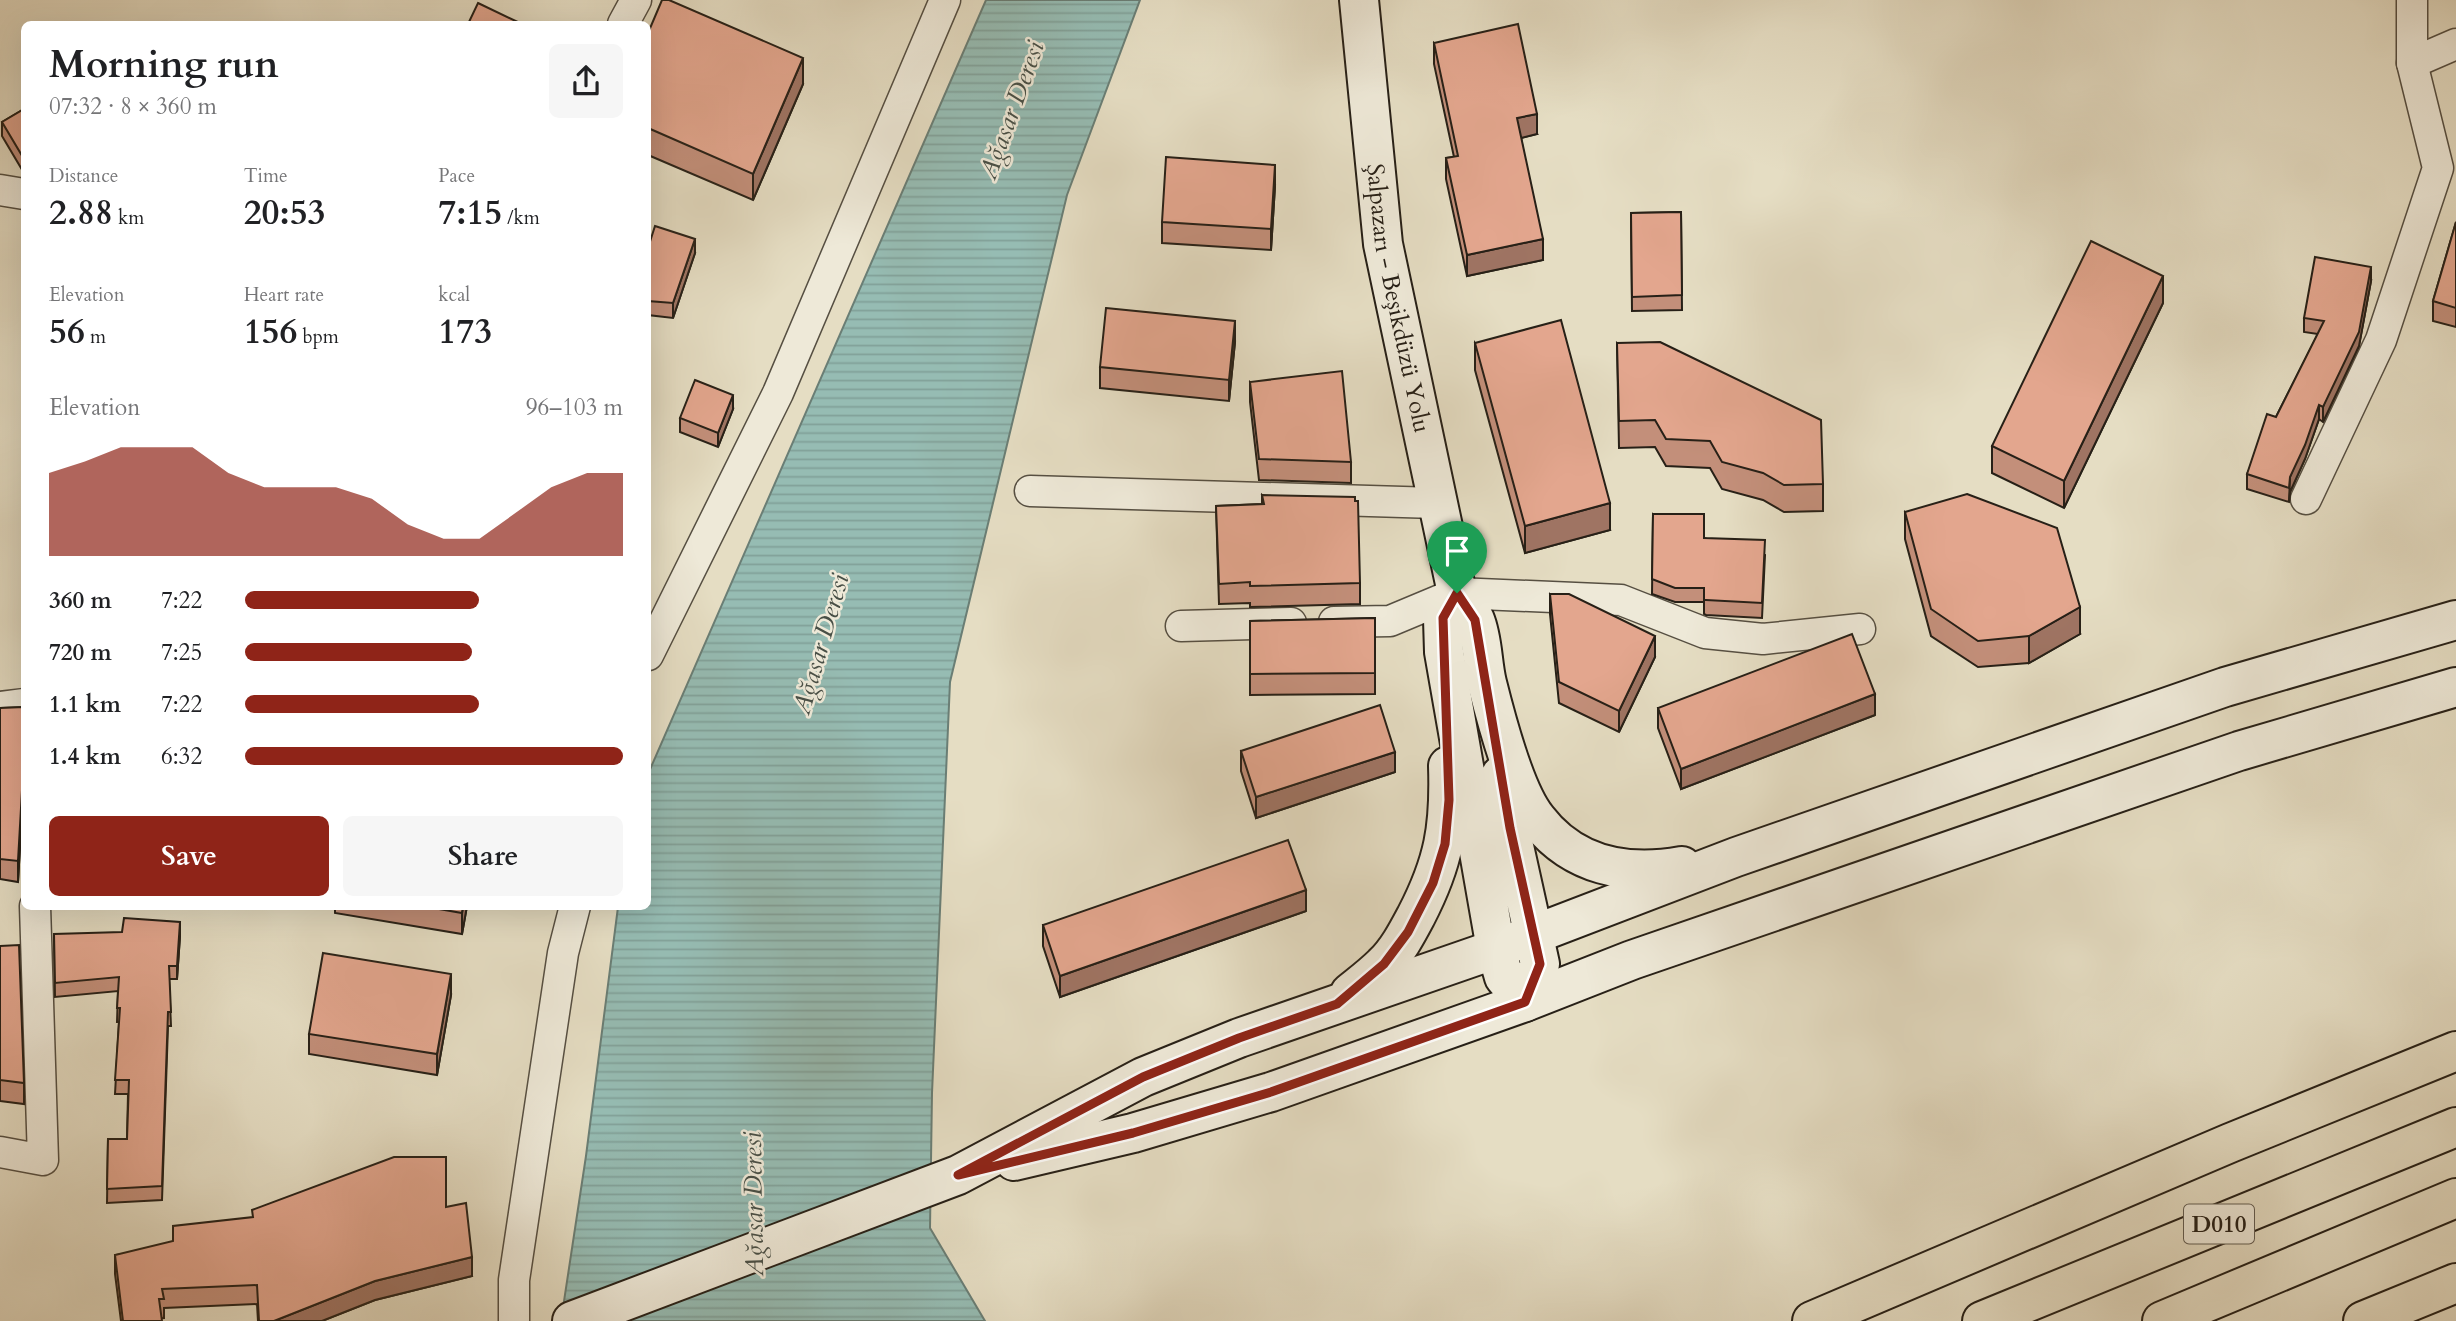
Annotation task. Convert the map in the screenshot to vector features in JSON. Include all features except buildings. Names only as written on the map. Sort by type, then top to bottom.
[{"type":"highway","points":[[1812,1321],[2231,1143],[2456,1051]]},
{"type":"highway","name":"D010","points":[[1982,1321],[2456,1127]]},
{"type":"highway","name":"D010","points":[[2162,1321],[2456,1198]]},
{"type":"highway","points":[[2363,1321],[2456,1283]]},
{"type":"main road","name":"Şalpazarı - Beşikdüzü Yolu","points":[[1359,0],[1383,244],[1457,593],[1475,620],[1487,682]]},
{"type":"main road","points":[[1337,1004],[1384,964],[1408,932],[1433,883],[1445,844],[1449,800],[1443,618],[1457,593]]},
{"type":"main road","points":[[572,1321],[958,1175],[1143,1077],[1239,1038],[1496,949],[1736,857],[2225,687],[2456,620]]},
{"type":"main road","points":[[1444,652],[1496,949],[1504,977],[1525,1002]]},
{"type":"main road","points":[[1487,682],[1518,783],[1535,818],[1561,845],[1593,863],[1618,868],[1660,870],[1736,857]]},
{"type":"main road","points":[[1487,682],[1510,828],[1540,964],[1525,1002]]},
{"type":"main road","points":[[958,1175],[1133,1133],[1271,1092],[1525,1002],[1632,960],[2239,751],[2456,687]]},
{"type":"street","points":[[625,21],[636,0]]},
{"type":"street","points":[[651,649],[778,393],[945,0]]},
{"type":"street","points":[[2306,499],[2381,340],[2447,171],[2412,63],[2412,0]]},
{"type":"street","points":[[2412,63],[2456,44]]},
{"type":"street","points":[[0,190],[21,194]]},
{"type":"street","points":[[1030,491],[1436,503]]},
{"type":"street","points":[[1181,626],[1390,621],[1457,593],[1621,600],[1705,633],[1763,639],[1860,629]]},
{"type":"street","points":[[0,707],[21,704]]},
{"type":"street","points":[[0,1152],[43,1160],[24,946],[34,910]]},
{"type":"street","points":[[514,1321],[514,1280],[563,953],[574,910]]},
{"type":"water","name":"Ağasar Deresi","points":[[986,0],[1140,0],[1067,195],[950,682],[932,1093],[930,1228],[985,1321],[561,1321],[586,1156],[618,910],[651,910],[651,767]]},
{"type":"route","points":[[1457,593],[1475,620],[1510,828],[1540,964],[1525,1002],[1271,1092],[1133,1133],[958,1175],[1143,1077],[1239,1038],[1337,1004],[1384,964],[1408,932],[1433,883],[1445,844],[1449,800],[1443,618],[1457,593]]}]
